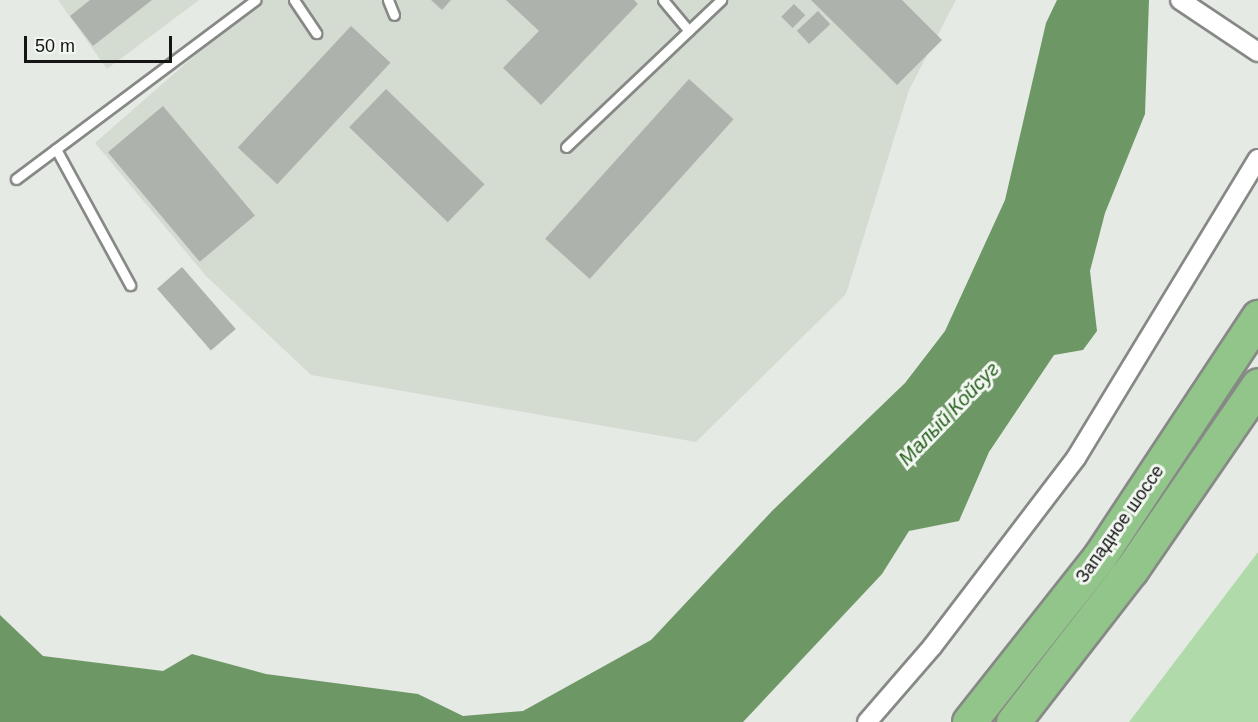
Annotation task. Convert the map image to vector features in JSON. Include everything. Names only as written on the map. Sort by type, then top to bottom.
[{"type":"highway","name":"Западное шоссе","points":[[969,722],[1100,556],[1258,317]]},
{"type":"highway","name":"Западное шоссе","points":[[1013,722],[1131,570],[1258,385]]},
{"type":"street","points":[[1185,3],[1258,52]]},
{"type":"street","points":[[867,722],[932,648],[1076,458],[1258,159]]},
{"type":"lane","points":[[16,179],[255,0]]},
{"type":"lane","points":[[294,0],[316,33]]},
{"type":"lane","points":[[388,0],[394,15]]},
{"type":"lane","points":[[663,0],[689,31]]},
{"type":"lane","points":[[566,147],[721,0]]},
{"type":"lane","points":[[56,149],[130,285]]},
{"type":"shaded area","points":[[58,0],[199,0],[107,69]]},
{"type":"shaded area","points":[[258,0],[956,0],[909,90],[846,294],[696,442],[311,375],[206,276],[95,143]]},
{"type":"shaded area","points":[[1258,552],[1258,722],[1129,722]]},
{"type":"water","name":"Малый Койсуг","points":[[1057,0],[1149,0],[1145,114],[1105,213],[1090,271],[1097,331],[1083,350],[1054,355],[989,452],[959,521],[909,531],[882,574],[743,722],[0,722],[0,615],[43,656],[163,671],[192,654],[266,674],[418,694],[463,716],[523,711],[651,640],[772,511],[905,383],[945,331],[1005,200],[1046,23]]},
{"type":"building","points":[[90,0],[152,0],[93,46],[70,16]]},
{"type":"building","points":[[431,0],[451,0],[442,10]]},
{"type":"building","points":[[506,0],[634,0],[638,4],[541,105],[503,68],[539,31]]},
{"type":"building","points":[[811,0],[902,0],[942,40],[897,85]]},
{"type":"building","points":[[794,4],[805,15],[793,28],[781,17]]},
{"type":"building","points":[[818,11],[830,24],[809,44],[797,31]]},
{"type":"building","points":[[351,26],[390,63],[277,184],[238,147]]},
{"type":"building","points":[[689,79],[734,119],[590,279],[545,239]]},
{"type":"building","points":[[386,89],[485,184],[448,222],[349,127]]},
{"type":"building","points":[[163,106],[255,216],[200,262],[108,152]]},
{"type":"building","points":[[182,267],[236,329],[211,351],[157,289]]}]
